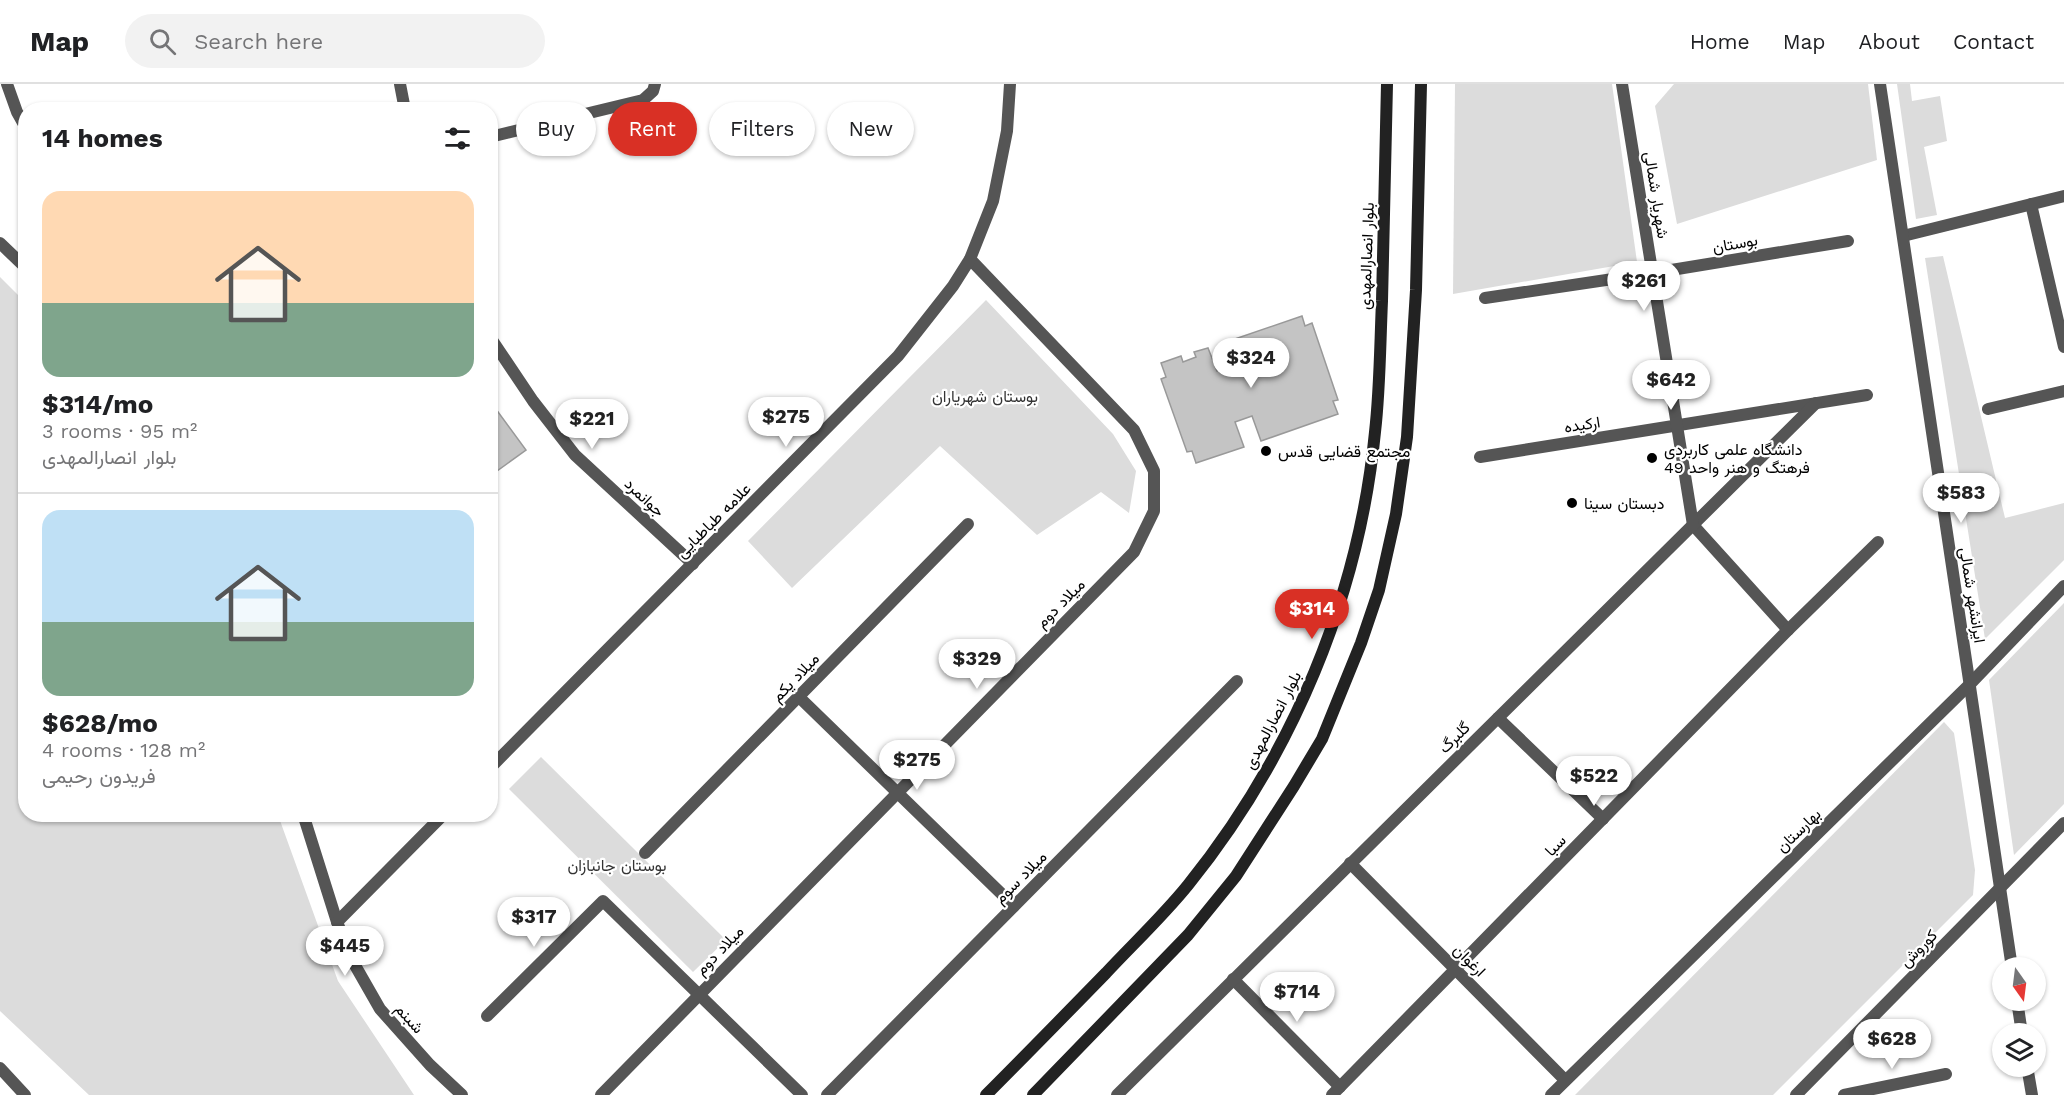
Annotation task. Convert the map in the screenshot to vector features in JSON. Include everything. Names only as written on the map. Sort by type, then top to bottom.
[{"type":"main road","name":"بلوار انصارالمهدی","points":[[986,1095],[1158,919],[1188,885],[1240,814],[1260,782],[1300,705],[1332,630],[1359,535],[1375,433],[1380,359],[1387,84]]},
{"type":"main road","points":[[1034,1095],[1188,935],[1236,876],[1322,739],[1361,643],[1379,590],[1394,525],[1407,437],[1416,280],[1421,84]]},
{"type":"street","points":[[8,84],[18,114]]},
{"type":"street","points":[[400,84],[403,102]]},
{"type":"street","name":"علامه طباطبایی","points":[[498,760],[898,356],[953,286],[970,259],[993,201],[1007,131],[1010,84]]},
{"type":"street","name":"ایرانشهر شمالی","points":[[1880,84],[2010,957]]},
{"type":"street","points":[[498,135],[643,100],[654,87]]},
{"type":"street","name":"شهریار شمالی","points":[[1625,88],[1693,525]]},
{"type":"street","points":[[1903,236],[2064,196]]},
{"type":"street","points":[[2031,204],[2064,347]]},
{"type":"street","name":"بوستان","points":[[1485,298],[1848,241]]},
{"type":"street","points":[[0,243],[18,260]]},
{"type":"street","name":"میلاد دوم","points":[[602,1095],[1134,552],[1154,512],[1154,471],[1134,430],[970,259]]},
{"type":"street","name":"جوانمرد","points":[[498,349],[533,401],[576,455],[693,564]]},
{"type":"street","points":[[1988,409],[2064,391]]},
{"type":"street","name":"ارکیده","points":[[1480,457],[1867,395]]},
{"type":"street","name":"گلبرگ","points":[[1117,1095],[1815,403]]},
{"type":"street","name":"میلاد یکم","points":[[645,853],[968,524]]},
{"type":"street","points":[[1693,525],[1788,630]]},
{"type":"street","name":"سبا","points":[[1336,1091],[1788,630],[1878,542]]},
{"type":"street","name":"بهارستان","points":[[1551,1095],[1970,684],[2064,586]]},
{"type":"street","name":"میلاد سوم","points":[[827,1095],[1237,681]]},
{"type":"street","points":[[799,697],[1014,906]]},
{"type":"street","points":[[1498,718],[1603,819]]},
{"type":"street","name":"شبنم","points":[[306,822],[337,922],[352,960],[380,1009],[430,1065],[462,1095]]},
{"type":"street","points":[[337,922],[436,822]]},
{"type":"street","name":"کوروش","points":[[1796,1095],[2064,823]]},
{"type":"street","name":"ارغوان","points":[[1350,863],[1565,1080]]},
{"type":"street","points":[[487,1016],[603,902],[802,1095]]},
{"type":"street","points":[[1233,979],[1336,1091]]},
{"type":"street","points":[[0,1068],[25,1095]]},
{"type":"street","points":[[1844,1095],[1946,1074]]},
{"type":"street","points":[[2029,1077],[2032,1095]]},
{"type":"green space","points":[[1455,84],[1612,84],[1637,262],[1453,294]]},
{"type":"green space","points":[[1674,84],[1868,84],[1877,160],[1677,224],[1655,106]]},
{"type":"green space","points":[[1897,84],[1910,84],[1912,101],[1940,96],[1947,141],[1924,147],[1937,215],[1916,219]]},
{"type":"green space","points":[[1943,256],[2005,518],[2064,503],[2064,560],[1985,639],[1925,258]]},
{"type":"green space","points":[[0,277],[18,295],[18,822],[281,822],[338,981],[414,1095],[89,1095],[0,1011]]},
{"type":"green space","name":"بوستان شهریاران","points":[[986,300],[1113,434],[1136,471],[1129,513],[1101,492],[1037,535],[940,446],[792,588],[748,541]]},
{"type":"green space","points":[[2064,603],[2064,804],[2014,855],[1989,680]]},
{"type":"green space","points":[[1944,722],[1954,733],[1975,870],[1973,895],[1773,1095],[1575,1095]]},
{"type":"green space","name":"بوستان جانبازان","points":[[541,757],[726,940],[693,972],[509,789]]},
{"type":"building","points":[[1302,316],[1305,326],[1312,323],[1338,400],[1333,401],[1338,414],[1261,441],[1252,416],[1235,422],[1244,447],[1196,463],[1192,451],[1187,452],[1161,379],[1166,377],[1161,363],[1181,356],[1183,362],[1196,357],[1194,352],[1208,348],[1217,371],[1237,364],[1229,341]]},
{"type":"building","points":[[498,412],[526,450],[498,470]]},
{"type":"place","name":"مجتمع قضایی قدس","points":[[1266,451]]},
{"type":"place","name":"دانشگاه علمی کاربردی فرهتگ و هنر واحد 49","points":[[1652,458]]},
{"type":"place","name":"دبستان سینا","points":[[1572,503]]}]
